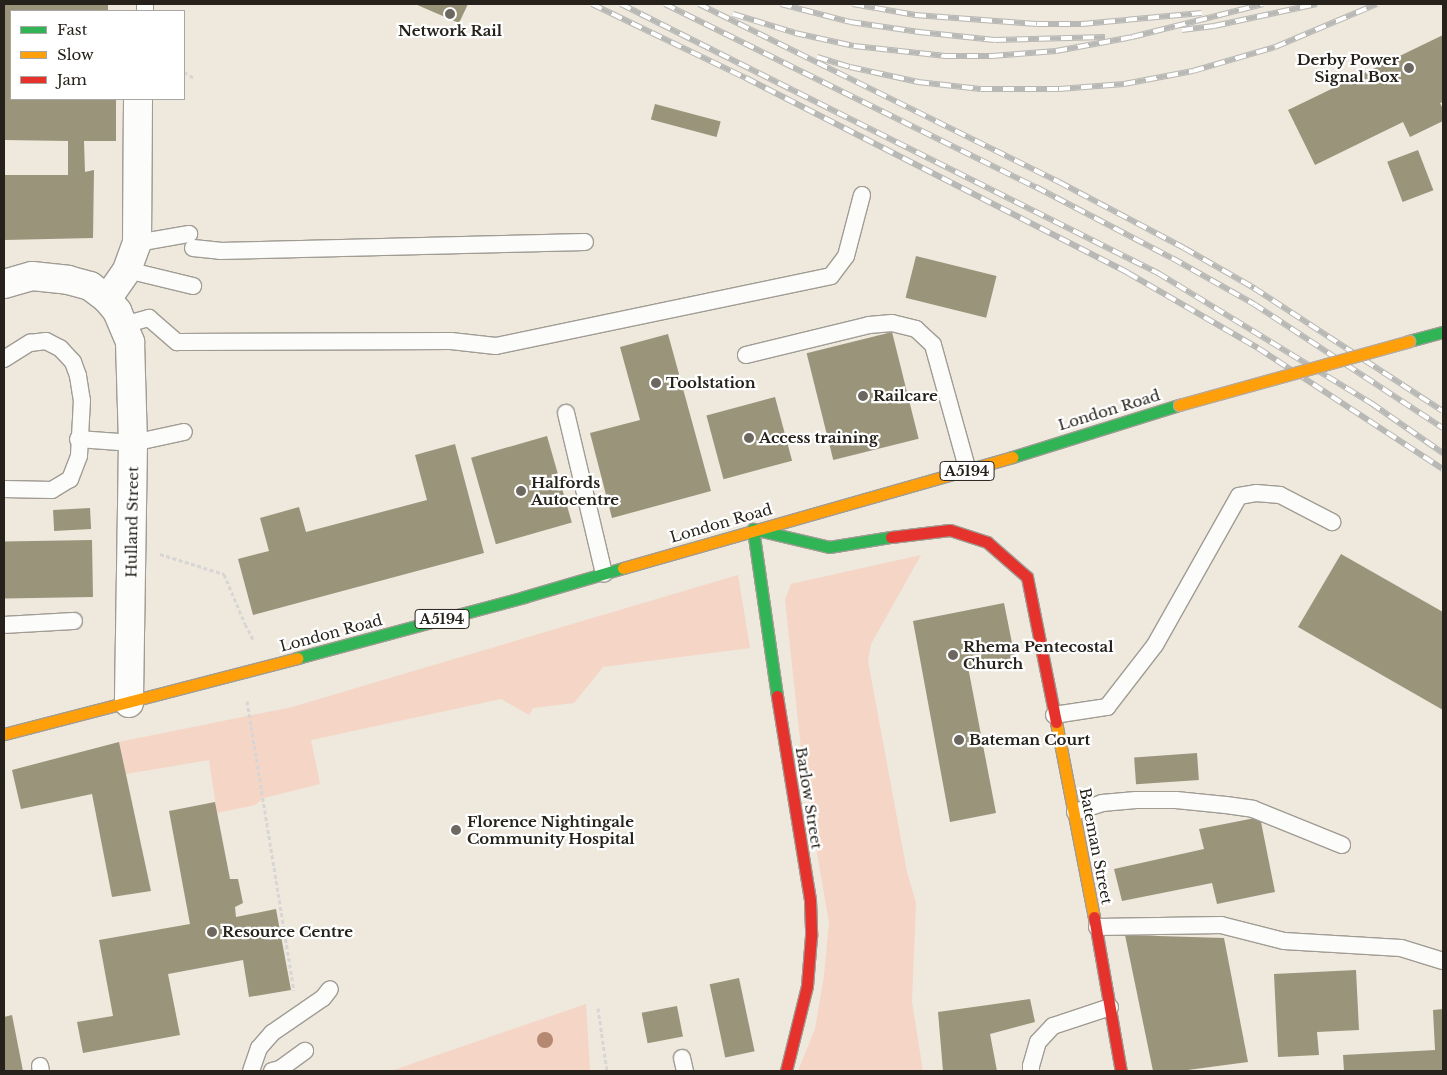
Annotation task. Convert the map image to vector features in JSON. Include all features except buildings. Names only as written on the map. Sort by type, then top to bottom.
[{"type":"main road","name":"London Road","points":[[4,734],[242,673],[604,574],[753,529],[968,471],[1179,404],[1443,332]]},
{"type":"main road","name":"Bateman Street","points":[[753,529],[829,547],[928,531],[950,530],[970,535],[994,547],[1027,577],[1097,927],[1121,1071]]},
{"type":"main road","name":"Barlow Street","points":[[753,529],[764,613],[810,900],[812,936],[808,986],[786,1071]]},
{"type":"street","points":[[107,299],[127,270],[137,243],[138,100]]},
{"type":"street","points":[[4,284],[32,276],[68,280],[90,286],[107,299],[127,333]]},
{"type":"street","name":"Hulland Street","points":[[127,333],[133,443],[129,703]]},
{"type":"lane","points":[[127,333],[149,318],[177,342],[450,341],[496,346],[831,276],[846,256],[862,195]]},
{"type":"lane","points":[[137,243],[191,241],[230,251],[585,242]]},
{"type":"lane","points":[[127,270],[193,286]]},
{"type":"lane","points":[[746,355],[869,325],[892,323],[916,330],[933,345],[968,471]]},
{"type":"lane","points":[[4,359],[30,343],[46,341],[60,348],[73,362],[78,376],[82,400],[78,439],[79,456],[70,479],[52,490],[4,489]]},
{"type":"lane","points":[[566,413],[604,574]]},
{"type":"lane","points":[[78,439],[133,443],[184,432]]},
{"type":"lane","points":[[1054,715],[1107,707],[1155,645],[1239,496],[1256,493],[1280,495],[1332,522]]},
{"type":"lane","points":[[4,625],[74,621]]},
{"type":"lane","points":[[1075,812],[1102,803],[1136,800],[1176,800],[1226,805],[1253,809],[1342,844]]},
{"type":"lane","points":[[1097,927],[1221,925],[1284,941],[1401,948],[1443,961]]},
{"type":"lane","points":[[251,1071],[259,1048],[272,1033],[323,998],[330,989]]},
{"type":"lane","points":[[1031,1071],[1038,1042],[1054,1026],[1110,1007]]},
{"type":"lane","points":[[272,1071],[280,1069],[305,1051]]},
{"type":"path","points":[[185,73],[194,78]]},
{"type":"path","points":[[156,546],[161,555],[224,574],[245,624],[254,639],[259,668]]},
{"type":"path","points":[[242,673],[298,1016]]},
{"type":"path","points":[[598,1008],[607,1071]]},
{"type":"shaded area","points":[[921,555],[871,644],[868,661],[907,872],[916,903],[912,1002],[923,1071],[798,1071],[815,1029],[824,976],[829,923],[804,776],[785,600],[791,584]]},
{"type":"shaded area","points":[[738,575],[750,648],[603,667],[574,703],[533,708],[529,715],[501,699],[311,740],[320,784],[264,798],[255,805],[217,813],[209,760],[126,774],[119,742],[292,707]]},
{"type":"shaded area","points":[[586,1004],[590,1071],[391,1071]]},
{"type":"railway","points":[[592,4],[746,78],[1128,273],[1258,348],[1443,469]]},
{"type":"railway","points":[[621,4],[1158,273],[1371,403],[1443,453]]},
{"type":"railway","points":[[665,4],[1036,187],[1172,258],[1254,304],[1443,428]]},
{"type":"railway","points":[[699,4],[1059,182],[1184,248],[1254,288],[1443,411]]},
{"type":"railway","points":[[781,4],[850,22],[995,40],[1105,37]]},
{"type":"railway","points":[[853,4],[915,15],[1037,24],[1082,24],[1201,13]]},
{"type":"railway","points":[[733,14],[795,33],[854,46],[945,56],[992,56],[1056,51],[1132,37],[1263,4]]},
{"type":"railway","points":[[1182,30],[1214,26],[1317,4]]},
{"type":"railway","points":[[817,57],[850,67],[918,82],[981,89],[1059,89],[1124,84],[1193,71],[1275,47],[1377,4]]},
{"type":"traffic: fast","points":[[1409,341],[1443,332]]},
{"type":"traffic: fast","points":[[1012,457],[1179,405]]},
{"type":"traffic: fast","points":[[777,696],[753,529],[829,547],[891,537]]},
{"type":"traffic: fast","points":[[297,658],[524,597],[623,568]]},
{"type":"traffic: slow","points":[[1179,405],[1409,341]]},
{"type":"traffic: slow","points":[[623,568],[1012,457]]},
{"type":"traffic: slow","points":[[4,734],[297,658]]},
{"type":"traffic: slow","points":[[1056,722],[1094,917]]},
{"type":"traffic: jam","points":[[891,537],[950,530],[987,542],[1027,577],[1056,722]]},
{"type":"traffic: jam","points":[[777,696],[810,900],[811,936],[807,986],[786,1071]]},
{"type":"traffic: jam","points":[[1094,917],[1121,1071]]},
{"type":"place","name":"Network Rail","points":[[450,14]]},
{"type":"place","name":"Derby Power Signal Box","points":[[1409,68]]},
{"type":"place","name":"Toolstation","points":[[656,383]]},
{"type":"place","name":"Railcare","points":[[863,396]]},
{"type":"place","name":"Access training","points":[[749,438]]},
{"type":"place","name":"Halfords Autocentre","points":[[521,491]]},
{"type":"place","name":"Rhema Pentecostal Church","points":[[953,655]]},
{"type":"place","name":"Bateman Court","points":[[959,740]]},
{"type":"place","name":"Florence Nightingale Community Hospital","points":[[456,830]]},
{"type":"place","name":"Resource Centre","points":[[212,932]]}]
